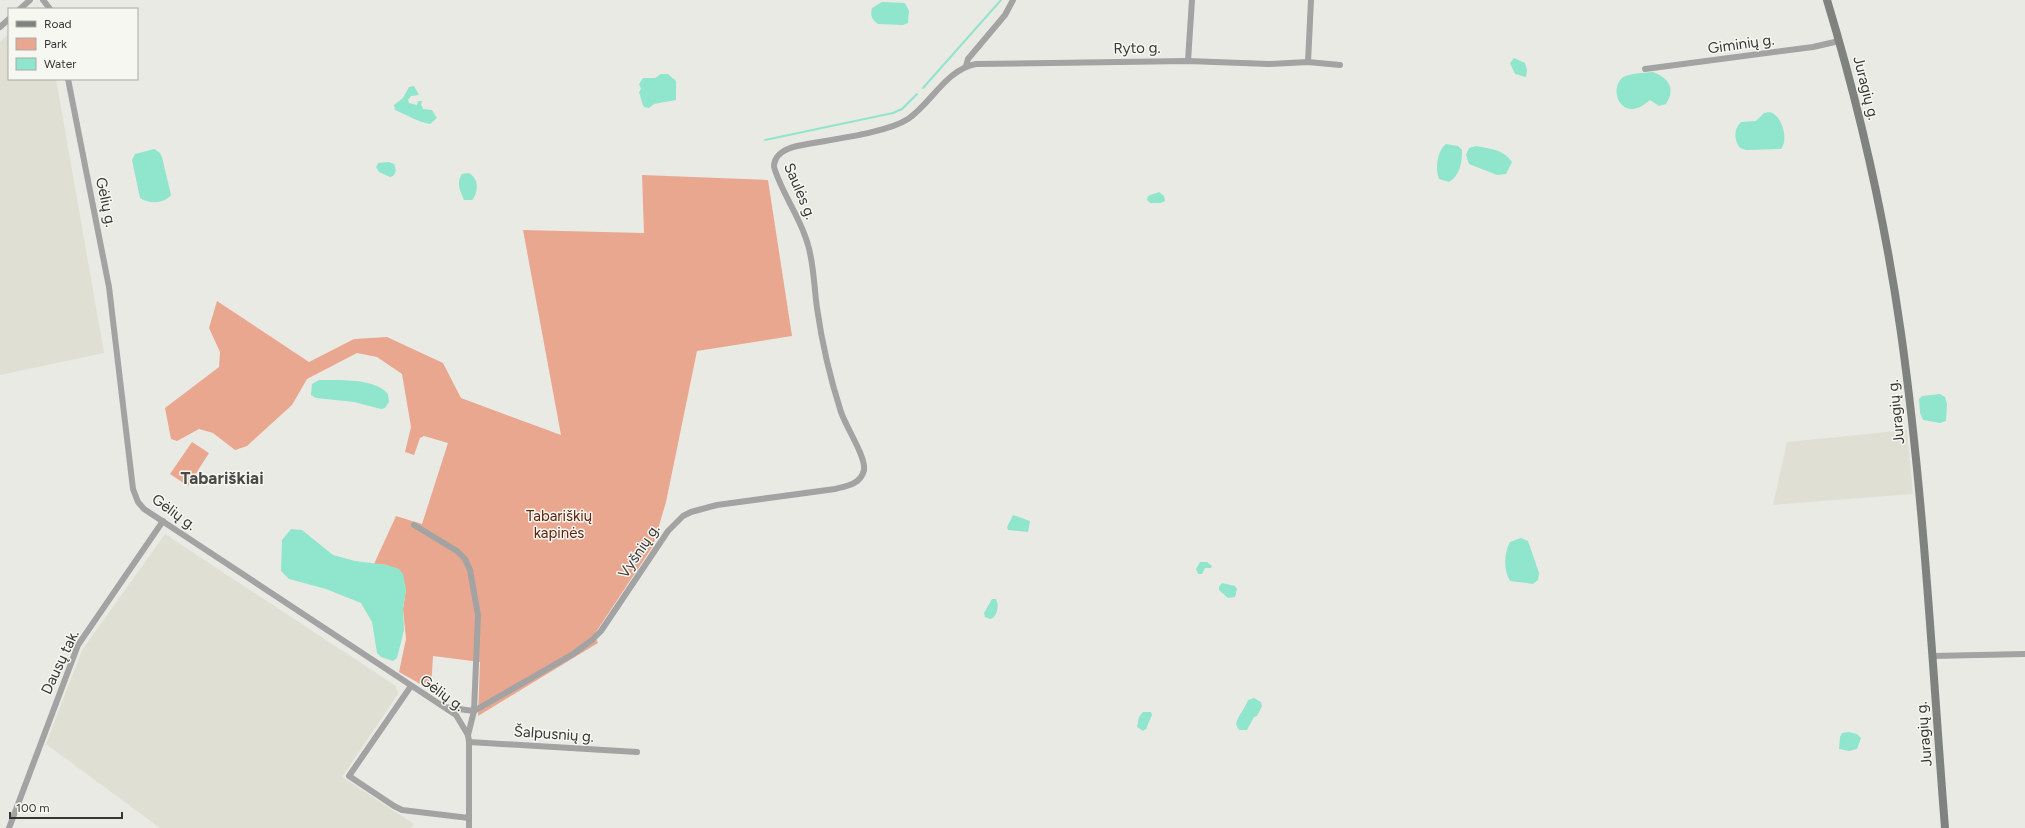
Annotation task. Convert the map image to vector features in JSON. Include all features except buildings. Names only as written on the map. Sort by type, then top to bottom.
[{"type":"main road","name":"Juragių g.","points":[[1827,0],[1839,40],[1870,164],[1899,319],[1916,469],[1945,828]]},
{"type":"street","points":[[21,8],[30,0]]},
{"type":"street","points":[[43,0],[49,8]]},
{"type":"street","name":"Saulės g.","points":[[861,477],[864,471],[862,456],[843,418],[827,365],[816,307],[808,246],[803,231],[776,175],[774,161],[779,154],[786,149],[877,131],[906,120],[916,113],[945,81],[966,66],[968,59],[1005,15],[1013,0]]},
{"type":"street","points":[[1188,61],[1192,0]]},
{"type":"street","points":[[1308,62],[1310,0]]},
{"type":"street","points":[[0,27],[8,20]]},
{"type":"street","name":"Giminių g.","points":[[1645,69],[1813,47],[1839,40]]},
{"type":"street","name":"Ryto g.","points":[[966,66],[976,64],[1188,61],[1268,64],[1308,62],[1340,64]]},
{"type":"street","name":"Gėlių g.","points":[[68,80],[109,287],[133,489],[141,505],[163,522],[456,715],[468,734],[469,742],[469,828]]},
{"type":"street","name":"Vyšnių g.","points":[[474,711],[573,654],[592,640],[601,631],[668,531],[683,516],[691,512],[717,505],[849,486],[861,477]]},
{"type":"street","name":"Dausų tak.","points":[[9,828],[78,644],[163,522]]},
{"type":"street","points":[[414,525],[457,551],[465,559],[470,570],[478,615],[474,711],[468,734]]},
{"type":"street","points":[[1932,656],[2025,654]]},
{"type":"street","points":[[411,686],[349,776],[402,810],[469,818]]},
{"type":"street","points":[[444,707],[474,711]]},
{"type":"street","name":"Šalpusnių g.","points":[[469,742],[637,752]]},
{"type":"shaded area","points":[[8,35],[8,80],[56,80],[104,353],[0,375],[0,42]]},
{"type":"shaded area","points":[[1907,430],[1913,494],[1773,505],[1787,442]]},
{"type":"shaded area","points":[[165,534],[396,686],[398,694],[342,777],[414,824],[411,828],[160,828],[46,744],[82,650]]},
{"type":"green space","name":"Tabariškių kapinės","points":[[642,175],[768,180],[792,336],[697,351],[666,502],[653,546],[594,635],[598,643],[478,716],[480,662],[433,656],[431,690],[399,672],[406,639],[403,609],[406,589],[387,565],[374,564],[396,516],[422,524],[448,443],[424,436],[420,438],[414,455],[405,452],[411,427],[402,374],[377,357],[357,353],[307,379],[292,405],[247,446],[235,450],[213,433],[199,429],[177,441],[171,439],[165,408],[219,367],[220,352],[209,328],[217,301],[309,362],[354,339],[387,337],[443,363],[461,398],[561,435],[523,230],[644,233]]},
{"type":"green space","points":[[192,442],[209,453],[188,486],[170,474]]},
{"type":"water","points":[[882,2],[905,3],[909,11],[908,23],[903,25],[878,24],[873,19],[871,13],[872,8]]},
{"type":"water","points":[[1514,58],[1525,63],[1527,70],[1526,77],[1515,74],[1510,63]]},
{"type":"water","points":[[1653,72],[1663,77],[1669,85],[1670,94],[1666,104],[1659,106],[1650,100],[1641,107],[1631,109],[1621,104],[1618,99],[1617,88],[1618,83],[1622,78],[1633,74]]},
{"type":"water","points":[[661,74],[668,74],[676,81],[676,100],[654,104],[649,108],[644,107],[639,92],[641,89],[639,84],[643,78],[655,78]]},
{"type":"water","points":[[414,86],[419,95],[411,96],[408,100],[409,103],[417,105],[418,101],[422,101],[421,104],[423,109],[432,110],[437,118],[430,124],[395,110],[394,105],[403,98],[409,87]]},
{"type":"water","points":[[1770,112],[1778,118],[1783,128],[1784,140],[1781,149],[1746,150],[1740,148],[1736,142],[1735,135],[1738,125],[1741,122],[1756,121],[1764,113]]},
{"type":"water","points":[[1446,144],[1458,146],[1462,150],[1460,168],[1456,176],[1449,182],[1439,179],[1437,170],[1439,156]]},
{"type":"water","points":[[1476,146],[1496,150],[1505,154],[1512,162],[1506,174],[1497,175],[1469,164],[1466,155],[1469,148]]},
{"type":"water","points":[[154,149],[160,153],[162,157],[171,195],[164,200],[151,202],[140,198],[132,160],[135,154]]},
{"type":"water","points":[[389,162],[394,164],[396,170],[395,174],[390,177],[379,172],[376,167],[378,163]]},
{"type":"water","points":[[468,173],[472,175],[476,181],[477,189],[472,200],[464,200],[460,190],[459,180],[462,174]]},
{"type":"water","points":[[1159,192],[1164,196],[1165,201],[1161,203],[1150,203],[1147,200],[1148,196]]},
{"type":"water","points":[[319,380],[356,381],[375,385],[388,394],[389,402],[385,408],[381,409],[354,402],[316,398],[311,395],[312,384]]},
{"type":"water","points":[[1940,394],[1945,397],[1947,404],[1946,421],[1940,423],[1923,420],[1920,413],[1919,399],[1922,396]]},
{"type":"water","points":[[1013,515],[1030,521],[1028,532],[1008,530],[1007,527]]},
{"type":"water","points":[[291,529],[302,530],[333,555],[355,561],[387,565],[399,569],[403,574],[406,589],[403,609],[404,630],[397,658],[393,661],[381,657],[377,653],[372,622],[361,603],[326,589],[289,579],[281,571],[282,540]]},
{"type":"water","points":[[1521,538],[1528,541],[1539,573],[1538,580],[1533,584],[1510,581],[1506,571],[1505,561],[1508,546],[1510,542]]},
{"type":"water","points":[[1200,562],[1207,562],[1212,566],[1211,568],[1205,568],[1202,574],[1198,574],[1196,569]]},
{"type":"water","points":[[1222,583],[1235,586],[1237,589],[1235,597],[1228,598],[1219,590]]},
{"type":"water","points":[[992,599],[996,599],[998,609],[995,616],[990,619],[985,617],[984,613]]},
{"type":"water","points":[[1254,698],[1261,702],[1262,706],[1247,730],[1239,730],[1236,724],[1238,718],[1248,700]]},
{"type":"water","points":[[1143,712],[1151,712],[1152,715],[1146,729],[1143,731],[1137,727],[1139,717]]},
{"type":"water","points":[[1848,732],[1857,734],[1861,738],[1857,749],[1849,751],[1839,749],[1840,737],[1842,733]]},
{"type":"waterway","points":[[923,88],[1001,0]]},
{"type":"waterway","points":[[765,140],[893,113],[902,109],[917,94]]},
{"type":"district","name":"Tabariškiai","points":[[222,478]]}]
